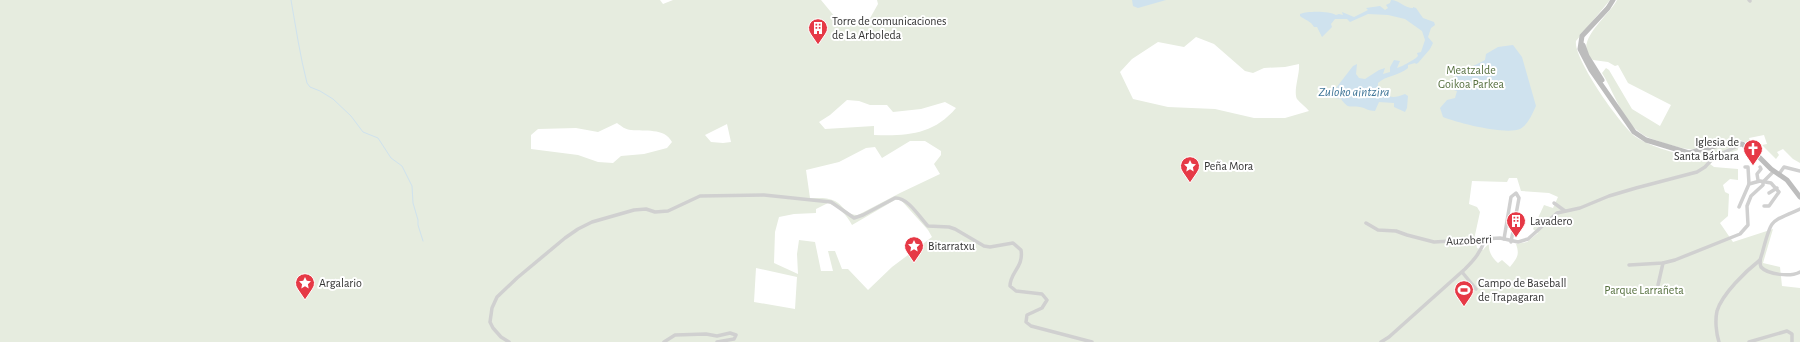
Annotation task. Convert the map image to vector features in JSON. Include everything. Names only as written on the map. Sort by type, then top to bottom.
[{"type":"street","points":[[1613,0],[1608,8],[1581,38],[1580,46],[1582,54],[1591,70],[1631,128],[1642,138],[1682,152],[1696,152],[1726,143],[1742,144],[1752,150],[1790,183],[1800,197]]},
{"type":"street","points":[[1504,239],[1511,197],[1516,193],[1519,198],[1511,242],[1518,242],[1528,239],[1557,213],[1580,208],[1610,196],[1697,172],[1706,166],[1714,157],[1742,144]]},
{"type":"street","points":[[1739,207],[1749,184],[1748,167],[1745,167]]},
{"type":"street","points":[[1758,180],[1757,174],[1761,169],[1760,167]]},
{"type":"street","points":[[1743,198],[1753,193],[1763,185],[1763,182],[1784,167],[1800,171]]},
{"type":"street","points":[[1749,184],[1758,180],[1771,183],[1776,188],[1778,194],[1772,204],[1769,206],[1764,206]]},
{"type":"street","points":[[1769,193],[1776,188]]},
{"type":"street","points":[[1629,264],[1663,263],[1681,258],[1738,235],[1748,225],[1747,206],[1753,193]]},
{"type":"street","points":[[509,342],[500,335],[490,322],[492,308],[498,297],[519,276],[578,229],[592,222],[634,210],[646,209],[656,212],[668,211],[700,196],[764,195],[806,201],[824,201],[837,205],[854,218],[863,216],[895,198],[900,198],[905,201],[928,226],[949,227],[955,229],[984,246],[990,247],[1009,243],[1017,245],[1021,250],[1021,261],[1013,276],[1010,286],[1016,291],[1042,294],[1047,300],[1042,308],[1027,315],[1026,322],[1031,326],[1092,342]]},
{"type":"street","points":[[1554,203],[1565,211]]},
{"type":"street","points":[[1800,209],[1782,217],[1771,225],[1760,260],[1761,267],[1767,272],[1790,276],[1800,272]]},
{"type":"street","name":"Auzoberri","points":[[1366,224],[1378,230],[1396,230],[1434,242],[1504,239],[1511,242]]},
{"type":"street","points":[[1381,342],[1389,337],[1462,272],[1477,257],[1483,248],[1485,239]]},
{"type":"street","points":[[1719,342],[1717,335],[1717,312],[1721,302],[1750,267],[1760,260]]},
{"type":"street","points":[[1658,285],[1663,263]]},
{"type":"street","points":[[1462,272],[1476,289]]},
{"type":"street","points":[[1750,342],[1787,331],[1792,334],[1792,342]]},
{"type":"street","points":[[664,342],[676,335],[706,334],[717,336],[730,333],[736,335],[734,339],[717,342]]},
{"type":"green space","points":[[0,0],[660,0],[663,4],[673,0],[821,0],[840,23],[855,24],[869,20],[878,4],[877,0],[1610,0],[1576,41],[1577,50],[1582,62],[1599,91],[1620,120],[1636,137],[1661,149],[1692,155],[1720,146],[1738,145],[1738,150],[1718,157],[1710,164],[1714,167],[1738,169],[1738,180],[1730,179],[1723,185],[1725,192],[1729,194],[1728,216],[1720,223],[1733,242],[1773,229],[1763,263],[1780,267],[1782,286],[1800,288],[1800,342],[0,342]],"holes":[[[1196,37],[1214,44],[1245,71],[1253,73],[1264,68],[1285,67],[1299,64],[1296,96],[1297,99],[1309,111],[1285,118],[1254,118],[1215,109],[1168,107],[1133,99],[1120,72],[1132,59],[1158,42],[1184,47]],[[847,100],[859,101],[870,105],[887,105],[893,112],[921,109],[945,102],[956,108],[947,117],[929,129],[908,134],[874,135],[874,126],[825,129],[819,122],[830,115]],[[617,123],[629,130],[659,132],[669,137],[672,142],[667,148],[644,154],[621,156],[613,163],[598,162],[578,155],[531,149],[531,135],[538,129],[576,128],[598,132]],[[727,124],[731,142],[711,142],[705,135]],[[910,141],[925,141],[941,151],[941,155],[934,164],[940,174],[858,215],[851,214],[832,200],[810,198],[806,170],[839,162],[866,148],[875,147],[882,158]],[[1509,178],[1517,178],[1521,191],[1549,193],[1558,197],[1553,208],[1544,205],[1533,229],[1538,233],[1527,242],[1516,244],[1518,251],[1517,256],[1510,267],[1502,260],[1498,263],[1494,259],[1490,252],[1489,243],[1483,250],[1477,248],[1475,235],[1480,212],[1477,207],[1469,204],[1472,181],[1507,182]],[[900,199],[928,230],[932,237],[892,267],[868,290],[848,269],[842,269],[835,251],[828,251],[833,271],[821,271],[815,242],[799,240],[797,254],[798,274],[774,263],[775,232],[779,217],[794,214],[816,213],[816,209],[828,203],[842,211],[852,225],[895,200]],[[756,268],[797,277],[795,309],[754,302]]]},
{"type":"green space","points":[[1617,0],[1800,0],[1800,163],[1793,159],[1783,149],[1777,152],[1779,155],[1776,159],[1762,145],[1767,144],[1764,135],[1749,138],[1752,146],[1744,141],[1729,139],[1702,148],[1691,149],[1677,147],[1651,139],[1636,129],[1620,108],[1602,73],[1606,68],[1609,70],[1632,109],[1660,126],[1671,105],[1628,83],[1618,65],[1615,66],[1608,62],[1593,60],[1587,53],[1586,46],[1589,38]]},
{"type":"water","points":[[1132,0],[1166,0],[1138,8],[1133,6]]},
{"type":"water","name":"Zuloko aintzira","points":[[1391,0],[1397,1],[1410,8],[1416,8],[1423,18],[1434,22],[1435,25],[1431,28],[1428,37],[1433,43],[1418,63],[1408,65],[1408,68],[1404,71],[1378,83],[1378,88],[1388,96],[1397,97],[1405,94],[1408,96],[1407,108],[1405,112],[1394,107],[1394,103],[1379,102],[1375,111],[1360,107],[1348,106],[1341,99],[1331,97],[1330,91],[1336,88],[1353,66],[1357,64],[1356,74],[1359,78],[1365,79],[1385,68],[1383,74],[1390,72],[1390,67],[1394,60],[1400,61],[1397,68],[1405,65],[1418,56],[1417,53],[1421,52],[1425,40],[1422,31],[1405,19],[1388,15],[1368,14],[1350,22],[1347,19],[1335,19],[1331,24],[1332,27],[1322,37],[1317,27],[1314,27],[1310,22],[1300,16],[1300,14],[1318,12],[1343,15],[1342,12],[1354,17],[1368,10],[1366,8],[1380,6],[1385,10],[1388,8],[1386,5],[1390,3]]},
{"type":"water","points":[[1513,45],[1522,57],[1536,106],[1530,119],[1525,125],[1520,129],[1513,130],[1493,129],[1470,125],[1443,117],[1440,108],[1447,100],[1455,98],[1457,91],[1447,88],[1454,78],[1463,71],[1485,60],[1486,54],[1498,47]]},
{"type":"waterway","points":[[291,0],[307,83],[310,87],[333,99],[351,116],[363,132],[378,138],[391,158],[402,166],[412,186],[413,203],[423,241]]},
{"type":"place","name":"Torre de comunicaciones de La Arboleda","points":[[818,45]]},
{"type":"place","name":"Iglesia de Santa Bárbara","points":[[1753,166]]},
{"type":"place","name":"Peña Mora","points":[[1190,183]]},
{"type":"place","name":"Lavadero","points":[[1516,238]]},
{"type":"place","name":"Bitarratxu","points":[[914,263]]},
{"type":"place","name":"Argalario","points":[[305,300]]},
{"type":"place","name":"Campo de Baseball de Trapagaran","points":[[1464,307]]},
{"type":"park label","name":"Meatzalde Goikoa Parkea","points":[[1471,77]]},
{"type":"park label","name":"Parque Larrañeta","points":[[1644,290]]}]
